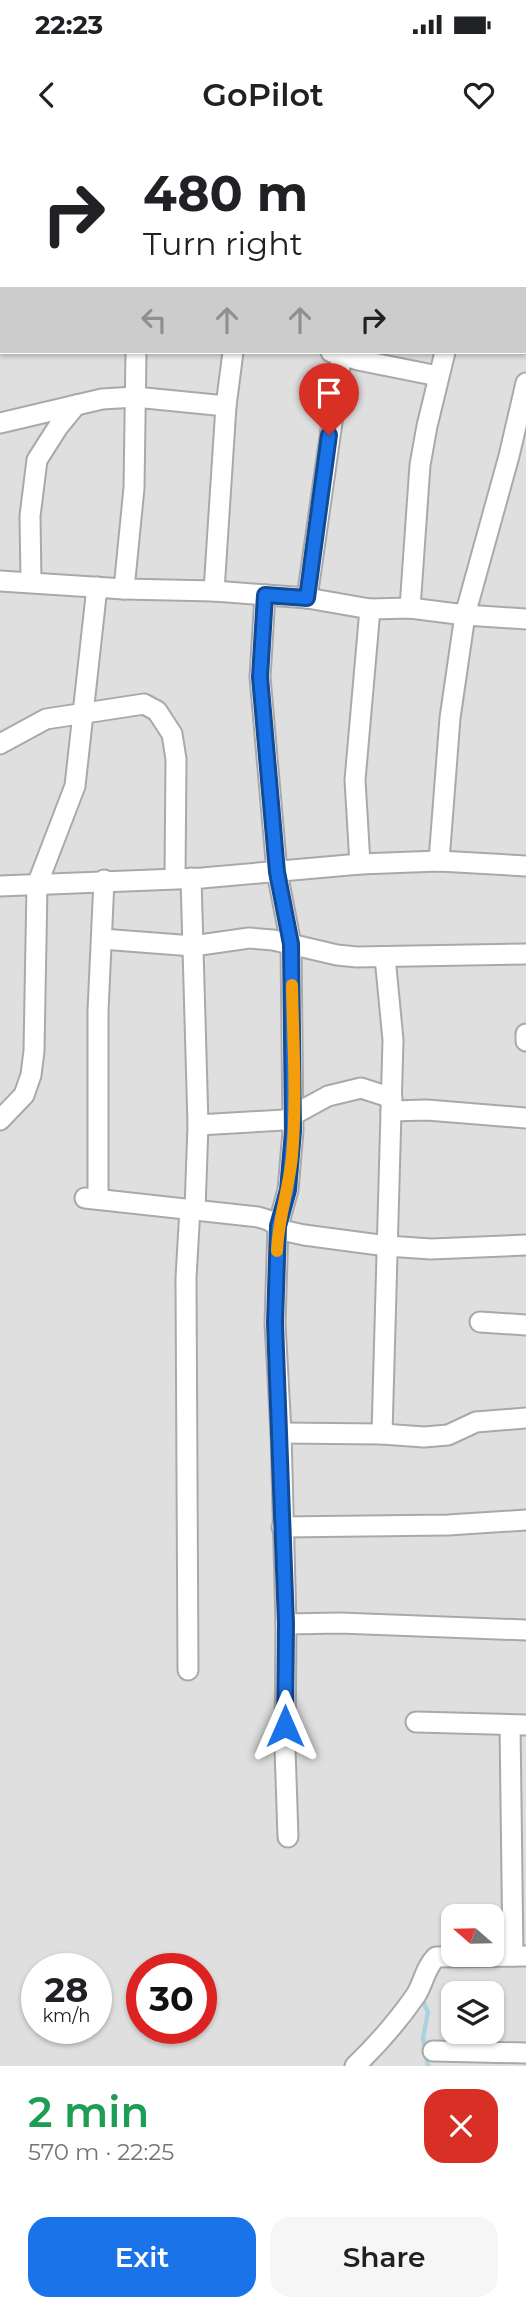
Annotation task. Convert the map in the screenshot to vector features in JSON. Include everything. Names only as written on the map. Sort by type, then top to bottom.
[{"type":"street","points":[[124,589],[134,488],[136,354]]},
{"type":"street","points":[[214,591],[226,406],[233,354]]},
{"type":"street","points":[[307,598],[338,354]]},
{"type":"street","points":[[343,354],[358,360],[438,376]]},
{"type":"street","points":[[410,608],[420,466],[444,354]]},
{"type":"street","points":[[439,861],[450,718],[466,615],[523,405],[526,383]]},
{"type":"street","points":[[0,423],[102,398],[135,397],[226,406]]},
{"type":"street","points":[[31,582],[30,516],[37,460],[75,405]]},
{"type":"street","points":[[0,581],[124,589],[214,591],[307,598],[370,609],[410,608],[526,619]]},
{"type":"street","points":[[0,1120],[24,1095],[31,1075],[34,1051],[37,885],[75,786],[97,587]]},
{"type":"street","points":[[265,595],[260,677],[277,872],[291,944],[291,1167],[284,1209],[278,1226],[275,1323],[286,1624],[285,1748],[288,1837]]},
{"type":"street","points":[[360,864],[355,780],[370,609]]},
{"type":"street","points":[[0,744],[46,719],[144,704],[157,711],[172,734],[183,878],[193,946],[198,1125],[186,1278],[188,1670]]},
{"type":"street","points":[[0,886],[183,878],[360,864],[439,861],[526,866]]},
{"type":"street","points":[[104,880],[92,1198],[258,1217],[286,1231],[387,1246],[431,1249],[526,1245]]},
{"type":"street","points":[[102,939],[193,946],[249,938],[337,955],[385,957],[526,954]]},
{"type":"street","points":[[382,1434],[393,1040],[385,957]]},
{"type":"street","points":[[526,1034],[526,1041]]},
{"type":"street","points":[[198,1125],[284,1120],[328,1096],[361,1088],[408,1109],[526,1118]]},
{"type":"street","points":[[480,1322],[526,1325]]},
{"type":"street","points":[[281,1433],[424,1437],[447,1435],[476,1422],[526,1418]]},
{"type":"street","points":[[282,1527],[448,1525],[526,1520]]},
{"type":"street","points":[[286,1624],[340,1623],[526,1630]]},
{"type":"street","points":[[355,2066],[388,2031],[415,1996],[422,1985],[428,1965],[436,1957],[520,1956],[518,1725],[416,1722]]},
{"type":"street","points":[[433,2052],[526,2053]]},
{"type":"shaded area","points":[[0,354],[526,354],[526,2066],[0,2066]]},
{"type":"waterway","points":[[422,1999],[428,2012],[423,2038],[428,2066]]},
{"type":"slow traffic","points":[[277,1251],[278,1226],[284,1209],[292,1156],[292,985]]},
{"type":"route","points":[[285,1726],[286,1624],[275,1323],[278,1226],[288,1190],[292,1156],[291,944],[277,872],[260,677],[265,595],[307,598],[329,435]]}]
